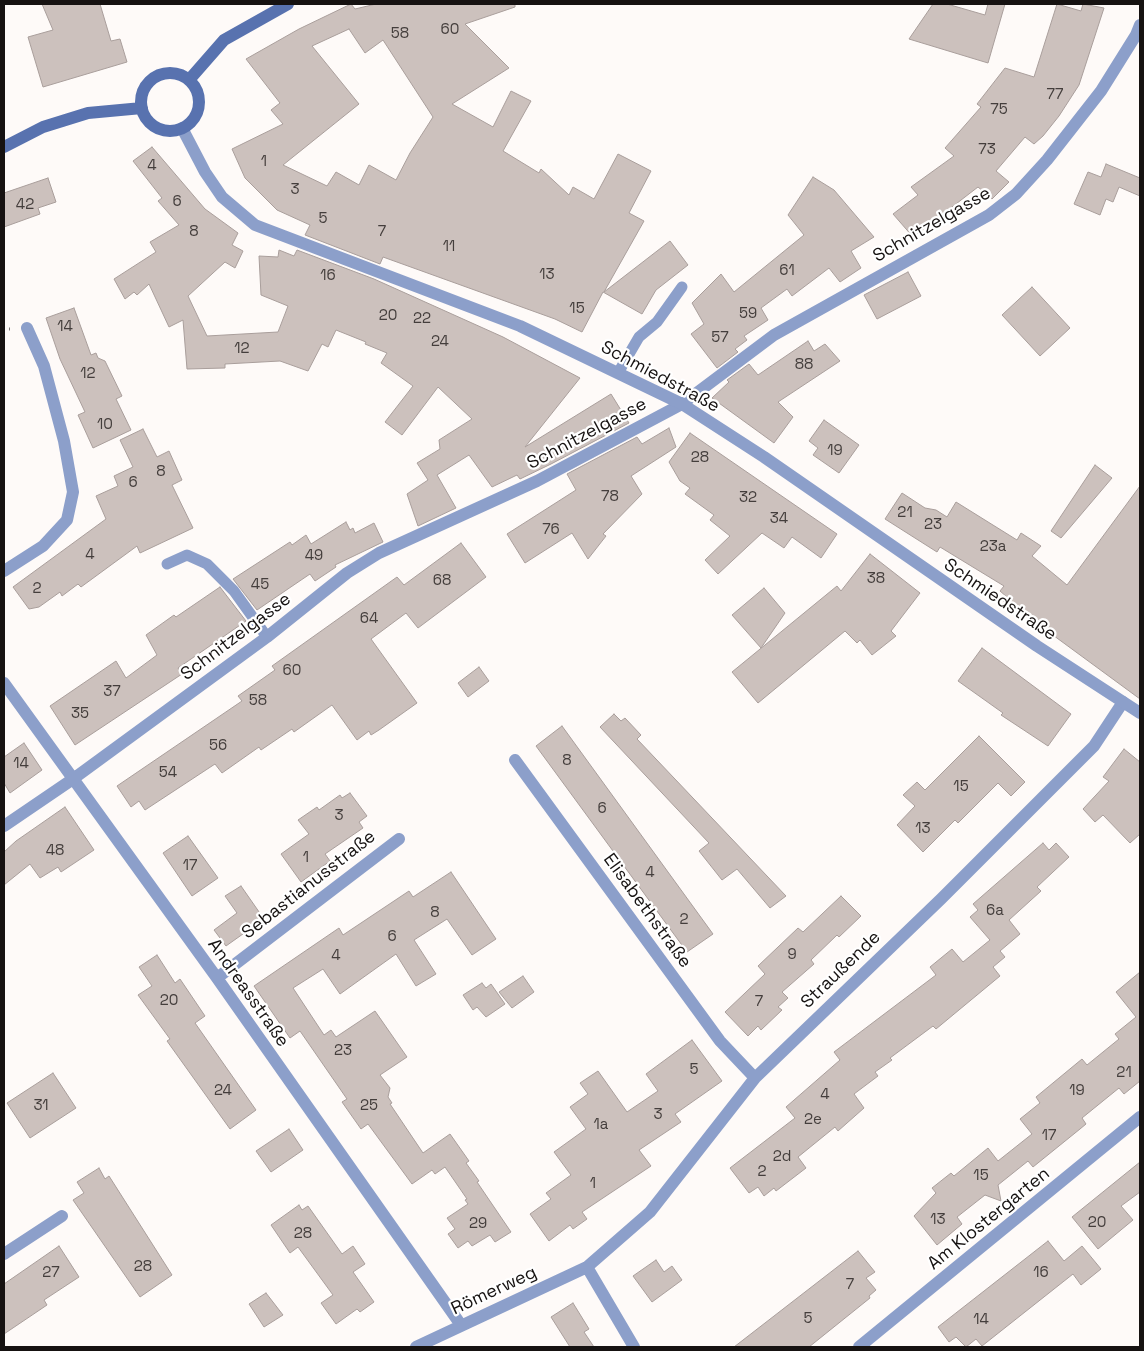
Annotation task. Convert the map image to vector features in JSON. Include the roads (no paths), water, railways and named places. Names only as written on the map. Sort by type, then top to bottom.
[{"type":"main road","points":[[189,80],[224,40],[288,4]]},
{"type":"main road","points":[[173,73],[189,80],[196,88],[198,107],[195,116],[182,128],[171,131],[161,129],[152,124],[142,108],[143,90],[155,77],[173,73]]},
{"type":"main road","points":[[4,147],[43,127],[88,113],[142,108]]},
{"type":"street","name":"Schnitzelgasse","points":[[4,826],[73,779],[267,637],[347,573],[379,553],[537,480],[682,404],[774,335],[989,215],[1016,194],[1047,160],[1101,91],[1136,35],[1140,25]]},
{"type":"street","name":"Schmiedstraße","points":[[182,128],[205,172],[222,197],[255,225],[520,326],[682,404],[764,457],[1037,646],[1140,713]]},
{"type":"street","points":[[4,572],[43,546],[67,520],[73,492],[64,441],[44,366],[27,328]]},
{"type":"street","name":"Andreasstraße","points":[[4,683],[217,978],[461,1325]]},
{"type":"street","name":"Straußende","points":[[587,1267],[650,1212],[755,1078],[941,899],[1094,746],[1123,702]]},
{"type":"street","name":"Elisabethstraße","points":[[515,760],[720,1041],[755,1078]]},
{"type":"street","name":"Sebastianusstraße","points":[[217,978],[399,838]]},
{"type":"street","name":"Am Klostergarten","points":[[859,1347],[1140,1117]]},
{"type":"street","points":[[4,1254],[62,1216]]},
{"type":"street","points":[[587,1267],[634,1347]]},
{"type":"street","name":"Römerweg","points":[[416,1347],[587,1267]]},
{"type":"lane","points":[[618,373],[639,337],[657,322],[682,288]]},
{"type":"lane","points":[[167,564],[187,555],[207,564],[234,592],[267,637]]}]
